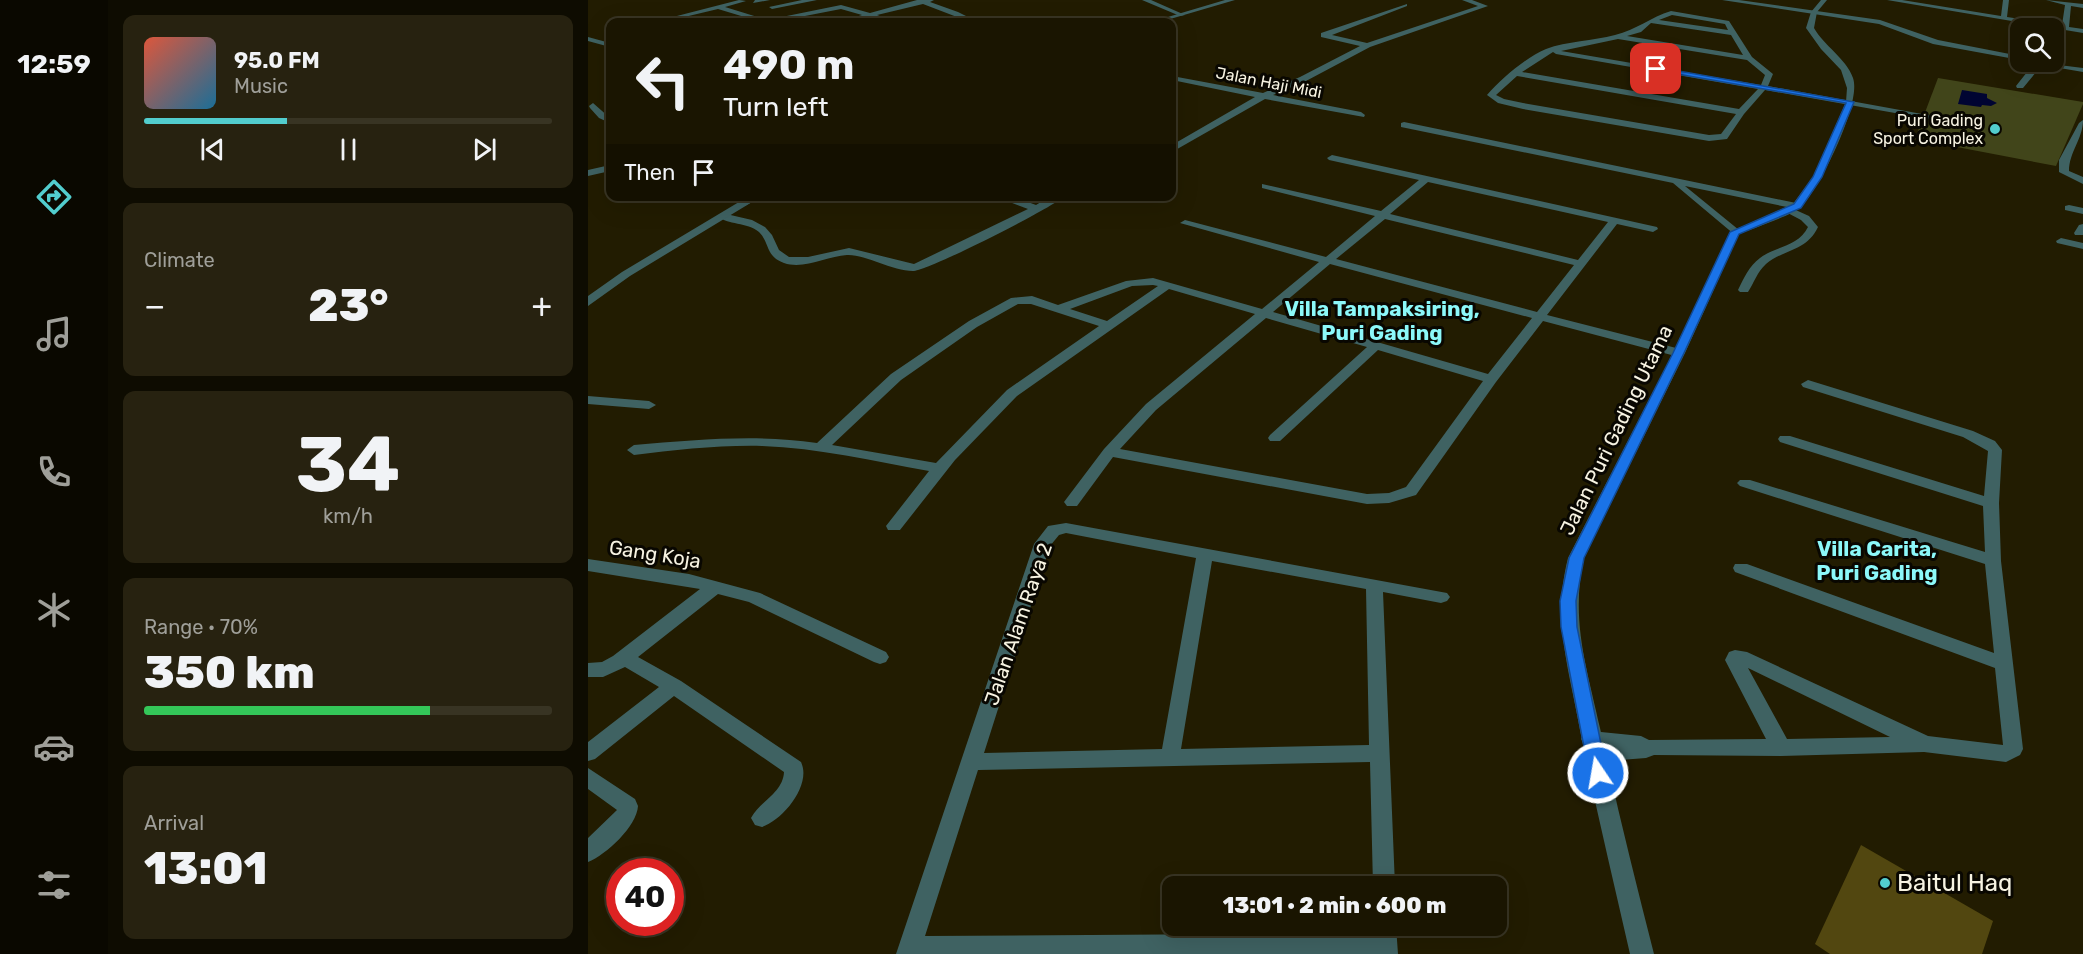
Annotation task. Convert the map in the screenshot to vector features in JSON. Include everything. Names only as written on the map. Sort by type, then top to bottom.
[{"type":"street","points":[[755,2],[767,0]]},
{"type":"street","points":[[772,7],[814,0]]},
{"type":"street","points":[[936,0],[965,10],[956,13]]},
{"type":"street","points":[[1145,0],[1182,15]]},
{"type":"street","points":[[1170,18],[1232,0]]},
{"type":"street","points":[[1176,146],[1264,96],[1367,45],[1485,6],[1465,0]]},
{"type":"street","points":[[1725,0],[1880,22],[1936,42],[2010,56]]},
{"type":"street","points":[[1675,182],[1735,232],[1792,208],[1818,177],[1850,102],[1853,89],[1850,77],[1842,65],[1819,45],[1810,28],[1814,12],[1824,0]]},
{"type":"street","points":[[1890,0],[2083,31]]},
{"type":"street","points":[[1942,8],[1946,0]]},
{"type":"street","points":[[2004,17],[2006,0]]},
{"type":"street","points":[[2049,0],[2083,6]]},
{"type":"street","points":[[676,17],[742,1]]},
{"type":"street","points":[[857,18],[924,1],[967,18]]},
{"type":"street","points":[[2065,28],[2068,4]]},
{"type":"street","points":[[1367,45],[1324,34],[1405,5]]},
{"type":"street","points":[[718,7],[753,18]]},
{"type":"street","points":[[784,18],[834,7],[846,8],[879,18]]},
{"type":"street","points":[[1677,13],[1727,22],[1749,58],[1768,74],[1764,87],[1740,112],[1724,137],[1709,138],[1523,106],[1493,98],[1491,95],[1492,91],[1515,73],[1549,51],[1617,37],[1638,30],[1650,21],[1666,14],[1677,13]]},
{"type":"street","points":[[1617,37],[1749,58]]},
{"type":"street","points":[[588,39],[606,44]]},
{"type":"street","points":[[1549,51],[1940,118]]},
{"type":"street","points":[[2064,67],[2083,70]]},
{"type":"street","points":[[2020,86],[2031,72]]},
{"type":"street","points":[[1515,73],[1740,112]]},
{"type":"street","name":"Jalan Haji Midi","points":[[1176,79],[1361,115]]},
{"type":"street","points":[[593,106],[606,118]]},
{"type":"street","points":[[2083,123],[2064,160],[2064,172],[2083,182]]},
{"type":"street","points":[[1404,124],[1792,208],[1810,221],[1813,227],[1806,241],[1762,262],[1753,271],[1744,290]]},
{"type":"street","points":[[1332,158],[1653,229]]},
{"type":"street","points":[[588,173],[606,169]]},
{"type":"street","points":[[1072,502],[1109,452],[1151,407],[1426,179]]},
{"type":"street","points":[[1265,186],[1582,264]]},
{"type":"street","points":[[740,201],[745,203]]},
{"type":"street","points":[[588,302],[626,274],[748,201]]},
{"type":"street","points":[[1014,201],[1036,208]]},
{"type":"street","points":[[722,216],[764,229],[770,237],[774,252],[787,260],[808,260],[849,251],[892,264],[916,268],[977,240],[1050,201]]},
{"type":"street","points":[[2069,208],[2083,211]]},
{"type":"street","points":[[1109,452],[1367,499],[1381,500],[1398,497],[1412,491],[1491,380],[1615,220]]},
{"type":"street","points":[[1185,223],[1679,353]]},
{"type":"street","name":"Jalan Puri Gading Utama","points":[[1642,954],[1592,746],[1569,627],[1568,601],[1571,577],[1576,558],[1679,353],[1735,232]]},
{"type":"street","points":[[2061,241],[2083,246]]},
{"type":"street","points":[[1057,309],[1130,283],[1153,281],[1491,380]]},
{"type":"street","points":[[894,526],[938,468],[1012,393],[1167,285]]},
{"type":"street","points":[[820,448],[896,377],[973,324],[1019,300],[1032,300],[1107,325]]},
{"type":"street","points":[[1275,438],[1375,345]]},
{"type":"street","points":[[1592,746],[1646,750],[1653,747],[1781,748],[1924,744],[1994,753],[2011,752],[2014,745],[1993,561],[1991,503],[1995,450],[1990,444],[1968,434],[1808,384]]},
{"type":"street","points":[[588,399],[649,405]]},
{"type":"street","points":[[1785,439],[1991,503]]},
{"type":"street","points":[[634,450],[739,442],[820,448],[938,468]]},
{"type":"street","points":[[1745,483],[1993,561]]},
{"type":"street","name":"Jalan Alam Raya 2","points":[[1385,941],[909,951],[1042,544],[1050,533],[1059,528],[1066,528],[1441,597]]},
{"type":"street","points":[[1170,758],[1205,555]]},
{"type":"street","name":"Gang Koja","points":[[588,565],[716,586],[754,597],[880,657]]},
{"type":"street","points":[[1741,568],[2004,664]]},
{"type":"street","points":[[1374,585],[1384,876]]},
{"type":"street","points":[[588,670],[601,671],[624,658],[716,586]]},
{"type":"street","points":[[1781,748],[1734,660],[1735,657],[1741,657],[1924,744]]},
{"type":"street","points":[[624,658],[674,686],[794,768],[795,778],[792,787],[762,818]]},
{"type":"street","points":[[588,753],[674,686]]},
{"type":"street","points":[[971,762],[1379,753]]},
{"type":"street","points":[[588,777],[628,806],[629,811],[625,819],[588,852]]},
{"type":"green space","name":"Puri Gading Sport Complex","points":[[1938,78],[2083,102],[2083,104],[2056,166],[1915,139]]},
{"type":"water","points":[[1962,90],[1987,94],[1987,98],[1997,103],[1981,107],[1958,104]]},
{"type":"building","name":"Baitul Haq","points":[[1861,845],[1993,921],[1982,954],[1830,954],[1815,944]]},
{"type":"place","name":"Puri Gading Sport Complex","points":[[1995,129]]},
{"type":"place","name":"Baitul Haq","points":[[1885,883]]},
{"type":"district","name":"Villa Tampaksiring, Puri Gading","points":[[1382,321]]},
{"type":"district","name":"Villa Carita, Puri Gading","points":[[1877,561]]},
{"type":"route","points":[[1598,773],[1569,627],[1568,601],[1576,558],[1679,353],[1735,232],[1797,206],[1818,177],[1850,102],[1656,69]]}]
